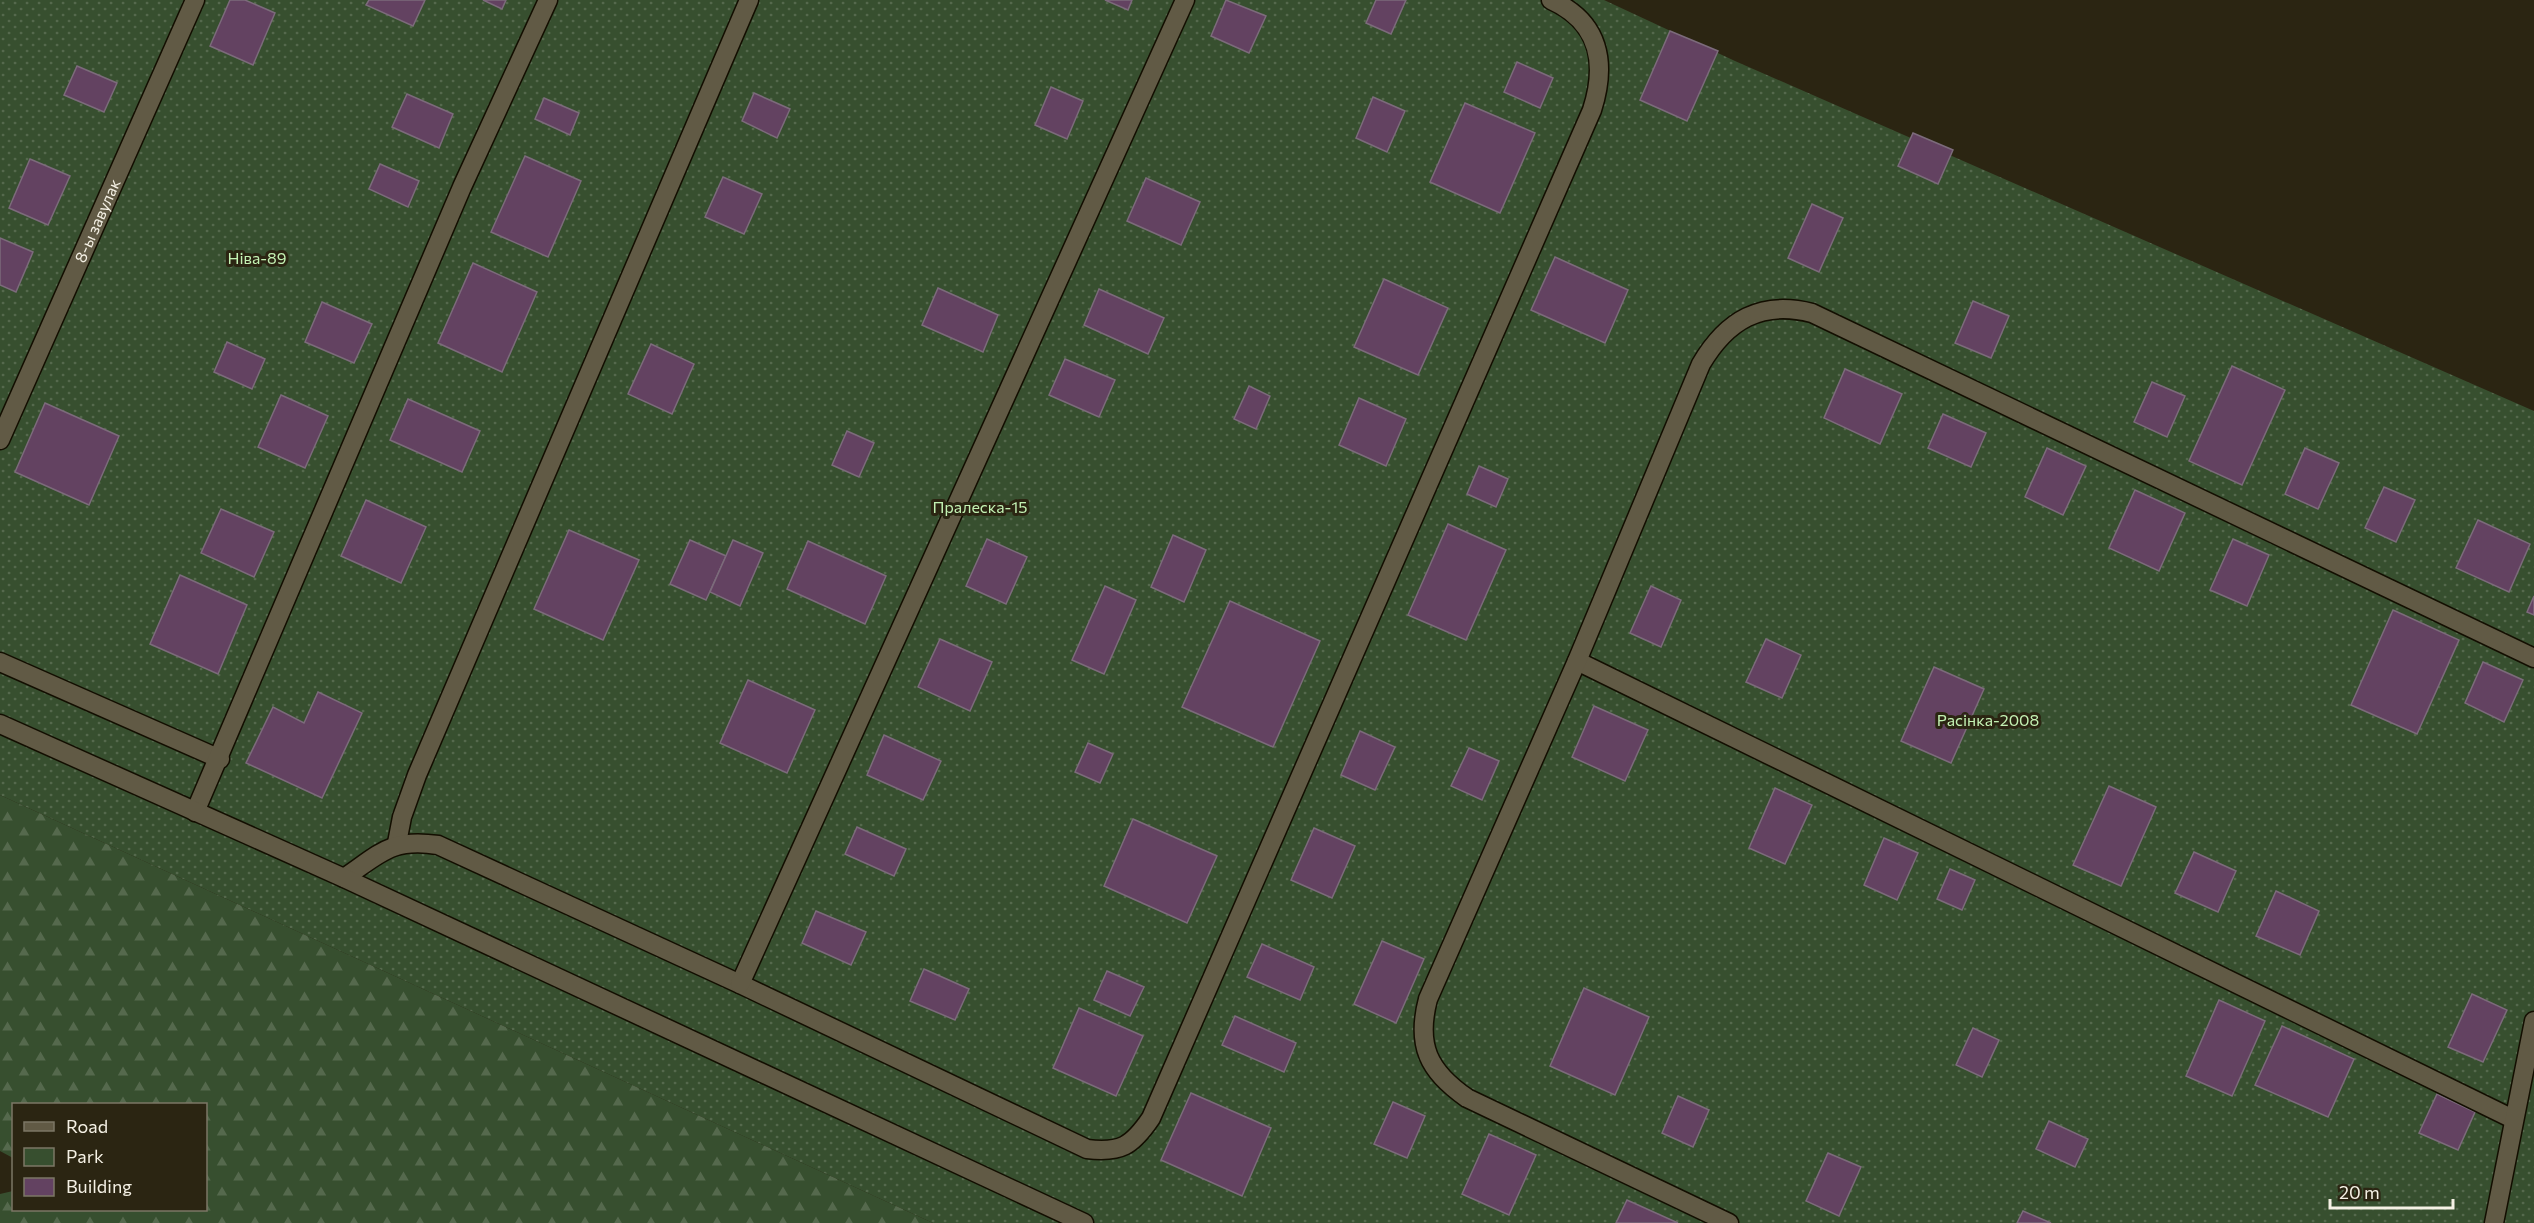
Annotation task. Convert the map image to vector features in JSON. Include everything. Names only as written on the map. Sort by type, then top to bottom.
[{"type":"street","name":"8-ы завулак","points":[[0,440],[195,0]]},
{"type":"street","points":[[195,812],[220,759],[462,187],[549,0]]},
{"type":"street","points":[[397,843],[413,784],[749,0]]},
{"type":"street","points":[[740,984],[1185,0]]},
{"type":"street","points":[[344,878],[397,843],[427,844],[461,854],[1087,1149],[1107,1151],[1126,1147],[1140,1134],[1151,1118],[1592,110],[1601,77],[1600,57],[1595,42],[1573,13],[1551,0]]},
{"type":"street","points":[[1729,1223],[1467,1098],[1446,1084],[1431,1064],[1424,1041],[1422,1022],[1428,999],[1577,661],[1701,364],[1713,345],[1729,328],[1747,316],[1770,309],[1791,308],[1823,318],[2534,658]]},
{"type":"street","points":[[1577,661],[2513,1119]]},
{"type":"street","points":[[0,662],[220,759]]},
{"type":"street","points":[[0,724],[344,878],[1084,1223]]},
{"type":"street","points":[[2494,1223],[2534,1021]]},
{"type":"green space","points":[[0,0],[1604,0],[1735,61],[2534,411],[2534,1223],[933,1223],[0,795]]},
{"type":"green space","points":[[0,795],[933,1223],[0,1223],[0,1194],[12,1191],[12,1211],[207,1211],[207,1103],[12,1103],[12,1157],[0,1151]]},
{"type":"building","points":[[230,0],[245,0],[275,13],[253,65],[210,46]]},
{"type":"building","points":[[369,0],[425,0],[413,26],[366,5]]},
{"type":"building","points":[[483,0],[506,0],[502,9]]},
{"type":"building","points":[[1105,0],[1132,0],[1128,10]]},
{"type":"building","points":[[1226,0],[1266,16],[1249,53],[1211,36]]},
{"type":"building","points":[[1376,0],[1406,0],[1391,34],[1366,23]]},
{"type":"building","points":[[1670,31],[1718,51],[1687,121],[1640,100]]},
{"type":"building","points":[[1517,62],[1553,78],[1540,108],[1504,92]]},
{"type":"building","points":[[77,66],[117,83],[104,112],[64,95]]},
{"type":"building","points":[[1051,87],[1083,101],[1067,139],[1035,125]]},
{"type":"building","points":[[754,93],[790,109],[777,138],[742,121]]},
{"type":"building","points":[[407,94],[453,114],[439,148],[392,127]]},
{"type":"building","points":[[1373,97],[1405,111],[1387,152],[1356,138]]},
{"type":"building","points":[[544,98],[579,113],[570,135],[535,119]]},
{"type":"building","points":[[1465,103],[1535,133],[1500,213],[1430,182]]},
{"type":"building","points":[[1913,133],[1953,150],[1938,184],[1898,166]]},
{"type":"building","points":[[525,156],[581,181],[548,257],[491,232]]},
{"type":"building","points":[[30,159],[70,176],[48,225],[9,208]]},
{"type":"building","points":[[380,164],[419,181],[408,207],[369,189]]},
{"type":"building","points":[[723,177],[762,194],[744,234],[705,217]]},
{"type":"building","points":[[1146,178],[1200,202],[1181,245],[1127,221]]},
{"type":"building","points":[[1812,204],[1843,218],[1819,272],[1788,258]]},
{"type":"building","points":[[0,238],[33,252],[16,292],[0,285]]},
{"type":"building","points":[[1555,257],[1628,290],[1605,343],[1531,310]]},
{"type":"building","points":[[473,263],[537,292],[502,372],[438,343]]},
{"type":"building","points":[[1384,279],[1448,308],[1418,375],[1354,347]]},
{"type":"building","points":[[938,288],[998,315],[983,352],[922,325]]},
{"type":"building","points":[[1099,289],[1164,318],[1148,354],[1084,325]]},
{"type":"building","points":[[1973,301],[2009,316],[1991,358],[1955,343]]},
{"type":"building","points":[[322,302],[372,324],[354,363],[305,342]]},
{"type":"building","points":[[227,342],[265,359],[252,389],[214,372]]},
{"type":"building","points":[[651,344],[694,364],[672,414],[628,394]]},
{"type":"building","points":[[1065,359],[1115,380],[1099,417],[1049,395]]},
{"type":"building","points":[[2232,366],[2285,390],[2242,485],[2189,461]]},
{"type":"building","points":[[1845,369],[1902,394],[1880,444],[1824,418]]},
{"type":"building","points":[[2152,382],[2185,396],[2167,437],[2134,422]]},
{"type":"building","points":[[1249,386],[1270,396],[1256,429],[1234,419]]},
{"type":"building","points":[[281,395],[328,416],[305,468],[258,447]]},
{"type":"building","points":[[1359,398],[1406,419],[1386,466],[1339,445]]},
{"type":"building","points":[[408,399],[480,431],[462,472],[390,440]]},
{"type":"building","points":[[45,403],[119,436],[89,505],[15,472]]},
{"type":"building","points":[[1943,414],[1986,433],[1971,467],[1928,448]]},
{"type":"building","points":[[847,431],[874,443],[859,477],[832,465]]},
{"type":"building","points":[[2047,448],[2086,466],[2063,515],[2025,497]]},
{"type":"building","points":[[2305,448],[2339,463],[2318,509],[2285,494]]},
{"type":"building","points":[[1479,466],[1508,479],[1496,507],[1467,494]]},
{"type":"building","points":[[2384,487],[2415,500],[2396,542],[2365,528]]},
{"type":"building","points":[[2135,490],[2185,513],[2159,571],[2109,548]]},
{"type":"building","points":[[366,500],[426,527],[401,583],[341,556]]},
{"type":"building","points":[[221,509],[274,532],[254,577],[201,553]]},
{"type":"building","points":[[2478,520],[2530,544],[2509,592],[2456,568]]},
{"type":"building","points":[[1448,524],[1506,550],[1466,640],[1408,615]]},
{"type":"building","points":[[569,530],[639,560],[603,640],[534,609]]},
{"type":"building","points":[[1173,535],[1206,550],[1184,602],[1151,587]]},
{"type":"building","points":[[987,539],[1027,557],[1006,604],[966,586]]},
{"type":"building","points":[[2233,539],[2269,555],[2247,606],[2210,590]]},
{"type":"building","points":[[690,540],[726,556],[706,600],[670,584]]},
{"type":"building","points":[[733,540],[763,553],[740,606],[710,592]]},
{"type":"building","points":[[808,541],[886,576],[865,624],[787,589]]},
{"type":"building","points":[[180,575],[247,605],[218,674],[150,644]]},
{"type":"building","points":[[1105,586],[1136,600],[1104,674],[1072,660]]},
{"type":"building","points":[[1651,586],[1681,600],[1661,647],[1630,633]]},
{"type":"building","points":[[2534,596],[2534,615],[2527,612]]},
{"type":"building","points":[[1230,601],[1320,641],[1273,747],[1182,707]]},
{"type":"building","points":[[2393,610],[2459,640],[2417,734],[2351,705]]},
{"type":"building","points":[[940,639],[992,662],[970,711],[918,687]]},
{"type":"building","points":[[1766,639],[1801,655],[1782,698],[1746,682]]},
{"type":"building","points":[[2483,662],[2523,680],[2504,722],[2465,703]]},
{"type":"building","points":[[1934,667],[1984,689],[1951,763],[1901,741]]},
{"type":"building","points":[[748,680],[815,710],[787,773],[720,743]]},
{"type":"building","points":[[318,692],[362,713],[322,798],[246,763],[273,707],[304,723]]},
{"type":"building","points":[[1594,706],[1648,730],[1625,781],[1572,757]]},
{"type":"building","points":[[1360,731],[1395,747],[1375,790],[1341,775]]},
{"type":"building","points":[[884,735],[941,761],[923,800],[867,775]]},
{"type":"building","points":[[1088,743],[1113,754],[1100,783],[1075,772]]},
{"type":"building","points":[[1469,748],[1499,761],[1482,800],[1451,786]]},
{"type":"building","points":[[2109,786],[2156,807],[2121,886],[2073,865]]},
{"type":"building","points":[[1775,788],[1812,805],[1785,864],[1749,848]]},
{"type":"building","points":[[1133,819],[1217,856],[1187,923],[1104,886]]},
{"type":"building","points":[[857,827],[906,849],[894,876],[845,854]]},
{"type":"building","points":[[1314,828],[1355,846],[1332,898],[1291,880]]},
{"type":"building","points":[[1884,838],[1918,853],[1897,900],[1864,885]]},
{"type":"building","points":[[2194,852],[2236,871],[2218,912],[2175,893]]},
{"type":"building","points":[[1950,869],[1975,880],[1962,910],[1937,899]]},
{"type":"building","points":[[2276,891],[2319,911],[2300,955],[2256,936]]},
{"type":"building","points":[[816,911],[866,932],[851,965],[802,943]]},
{"type":"building","points":[[1382,941],[1424,959],[1396,1023],[1354,1004]]},
{"type":"building","points":[[1262,944],[1314,967],[1300,1000],[1247,977]]},
{"type":"building","points":[[924,969],[969,989],[955,1020],[910,1001]]},
{"type":"building","points":[[1107,971],[1144,987],[1130,1016],[1094,1000]]},
{"type":"building","points":[[1584,988],[1649,1017],[1615,1095],[1550,1066]]},
{"type":"building","points":[[2472,994],[2507,1010],[2483,1062],[2448,1047]]},
{"type":"building","points":[[2219,1000],[2265,1021],[2232,1096],[2186,1076]]},
{"type":"building","points":[[1079,1008],[1143,1036],[1116,1096],[1053,1068]]},
{"type":"building","points":[[1235,1016],[1296,1043],[1284,1072],[1222,1045]]},
{"type":"building","points":[[2282,1026],[2354,1059],[2328,1117],[2255,1085]]},
{"type":"building","points":[[1973,1028],[1999,1040],[1982,1077],[1956,1065]]},
{"type":"building","points":[[1191,1093],[1271,1128],[1242,1196],[1161,1160]]},
{"type":"building","points":[[2437,1094],[2475,1112],[2458,1150],[2419,1133]]},
{"type":"building","points":[[1678,1096],[1709,1110],[1693,1147],[1662,1133]]},
{"type":"building","points":[[1393,1102],[1425,1116],[1407,1158],[1374,1144]]},
{"type":"building","points":[[2049,1121],[2088,1139],[2075,1167],[2036,1149]]},
{"type":"building","points":[[1489,1134],[1536,1155],[1509,1215],[1462,1194]]},
{"type":"building","points":[[1828,1153],[1861,1167],[1839,1216],[1806,1201]]},
{"type":"building","points":[[1627,1200],[1678,1223],[1616,1223]]},
{"type":"building","points":[[2023,1211],[2051,1223],[2017,1223]]},
{"type":"park label","name":"Ніва-89","points":[[257,258]]},
{"type":"park label","name":"Пралеска-15","points":[[980,507]]},
{"type":"park label","name":"Расінка-2008","points":[[1988,720]]}]
